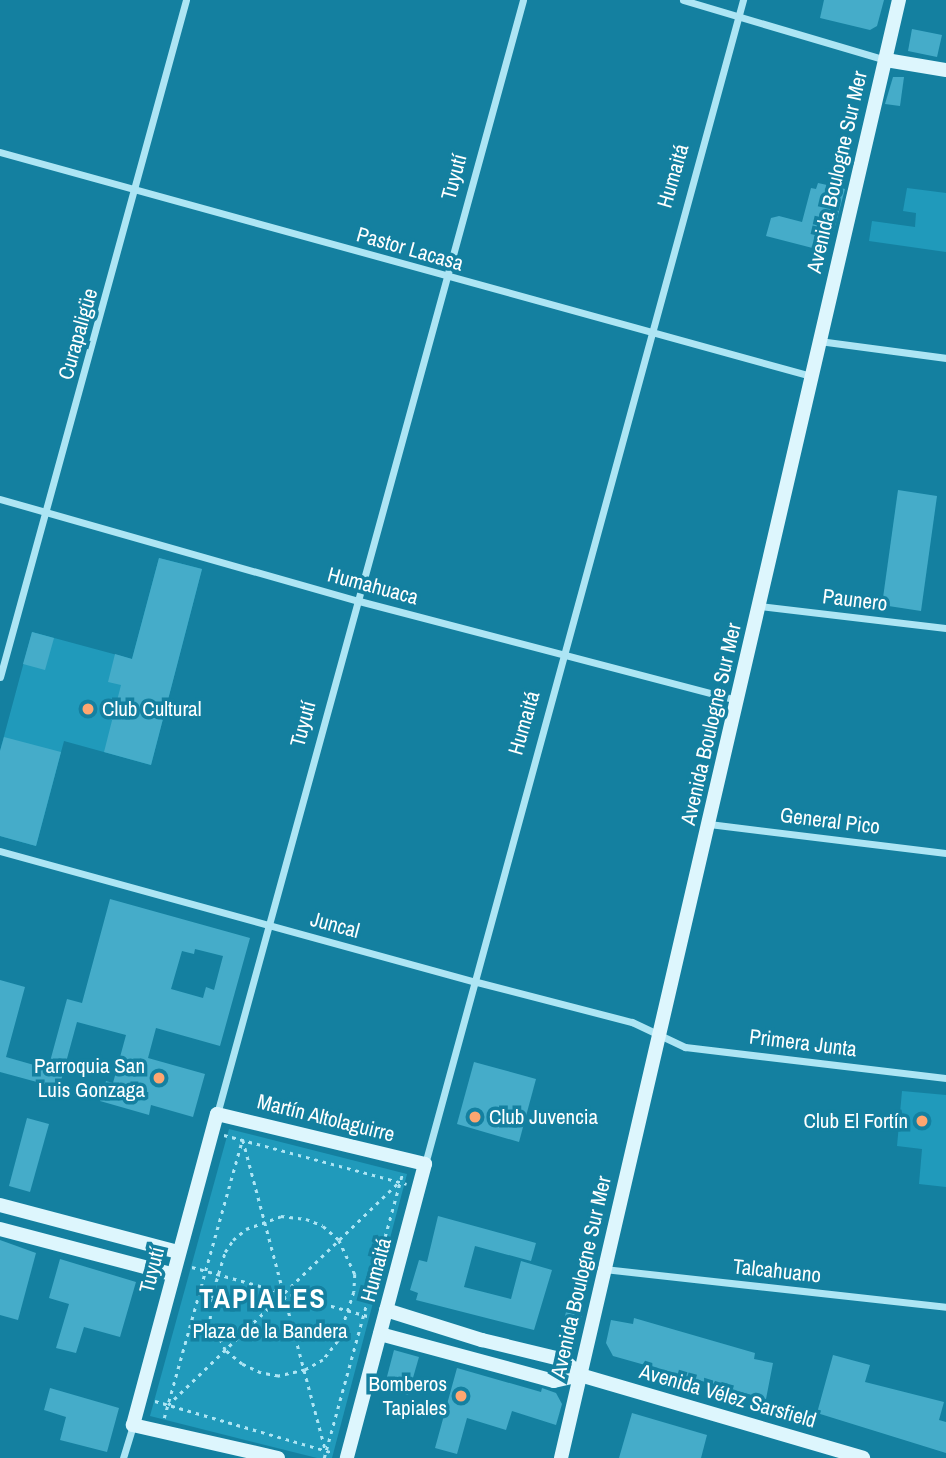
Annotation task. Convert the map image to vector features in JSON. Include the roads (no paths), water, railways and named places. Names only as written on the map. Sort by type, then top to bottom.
[{"type":"street","name":"Curapaligüe","points":[[0,677],[136,191],[186,0]]},
{"type":"street","name":"Tuyutí","points":[[123,1458],[142,1397],[175,1263],[523,0]]},
{"type":"street","points":[[683,0],[886,60],[946,70]]},
{"type":"street","name":"Humaitá","points":[[347,1457],[473,981],[565,655],[743,0]]},
{"type":"street","name":"Avenida Boulogne Sur Mer","points":[[561,1458],[899,0]]},
{"type":"street","name":"Pastor Lacasa","points":[[0,152],[448,278],[811,376]]},
{"type":"street","points":[[818,341],[946,358]]},
{"type":"street","name":"Humahuaca","points":[[0,499],[359,601],[738,700]]},
{"type":"street","name":"Paunero","points":[[759,606],[946,628]]},
{"type":"street","name":"General Pico","points":[[709,824],[946,853]]},
{"type":"street","name":"Juncal","points":[[0,851],[632,1022],[659,1034]]},
{"type":"street","name":"Primera Junta","points":[[659,1034],[685,1047],[946,1078]]},
{"type":"street","name":"Martín Altolaguirre","points":[[217,1114],[425,1164]]},
{"type":"street","points":[[0,1205],[175,1263]]},
{"type":"street","points":[[0,1229],[175,1263]]},
{"type":"street","name":"Talcahuano","points":[[604,1269],[946,1307]]},
{"type":"street","points":[[383,1322],[482,1340],[564,1360],[580,1375]]},
{"type":"street","points":[[383,1322],[475,1359],[554,1381],[580,1375]]},
{"type":"street","points":[[475,1359],[482,1340]]},
{"type":"street","name":"Avenida Vélez Sarsfield","points":[[580,1375],[863,1458]]},
{"type":"street","points":[[133,1425],[278,1458]]},
{"type":"place","name":"Club Cultural","points":[[88,709]]},
{"type":"place","name":"Parroquia San Luis Gonzaga","points":[[159,1078]]},
{"type":"place","name":"Club Juvencia","points":[[475,1117]]},
{"type":"place","name":"Club El Fortín","points":[[922,1121]]},
{"type":"place","name":"Bomberos Tapiales","points":[[461,1396]]},
{"type":"district","name":"TAPIALES","points":[[263,1298]]},
{"type":"park label","name":"Plaza de la Bandera","points":[[270,1331]]}]
